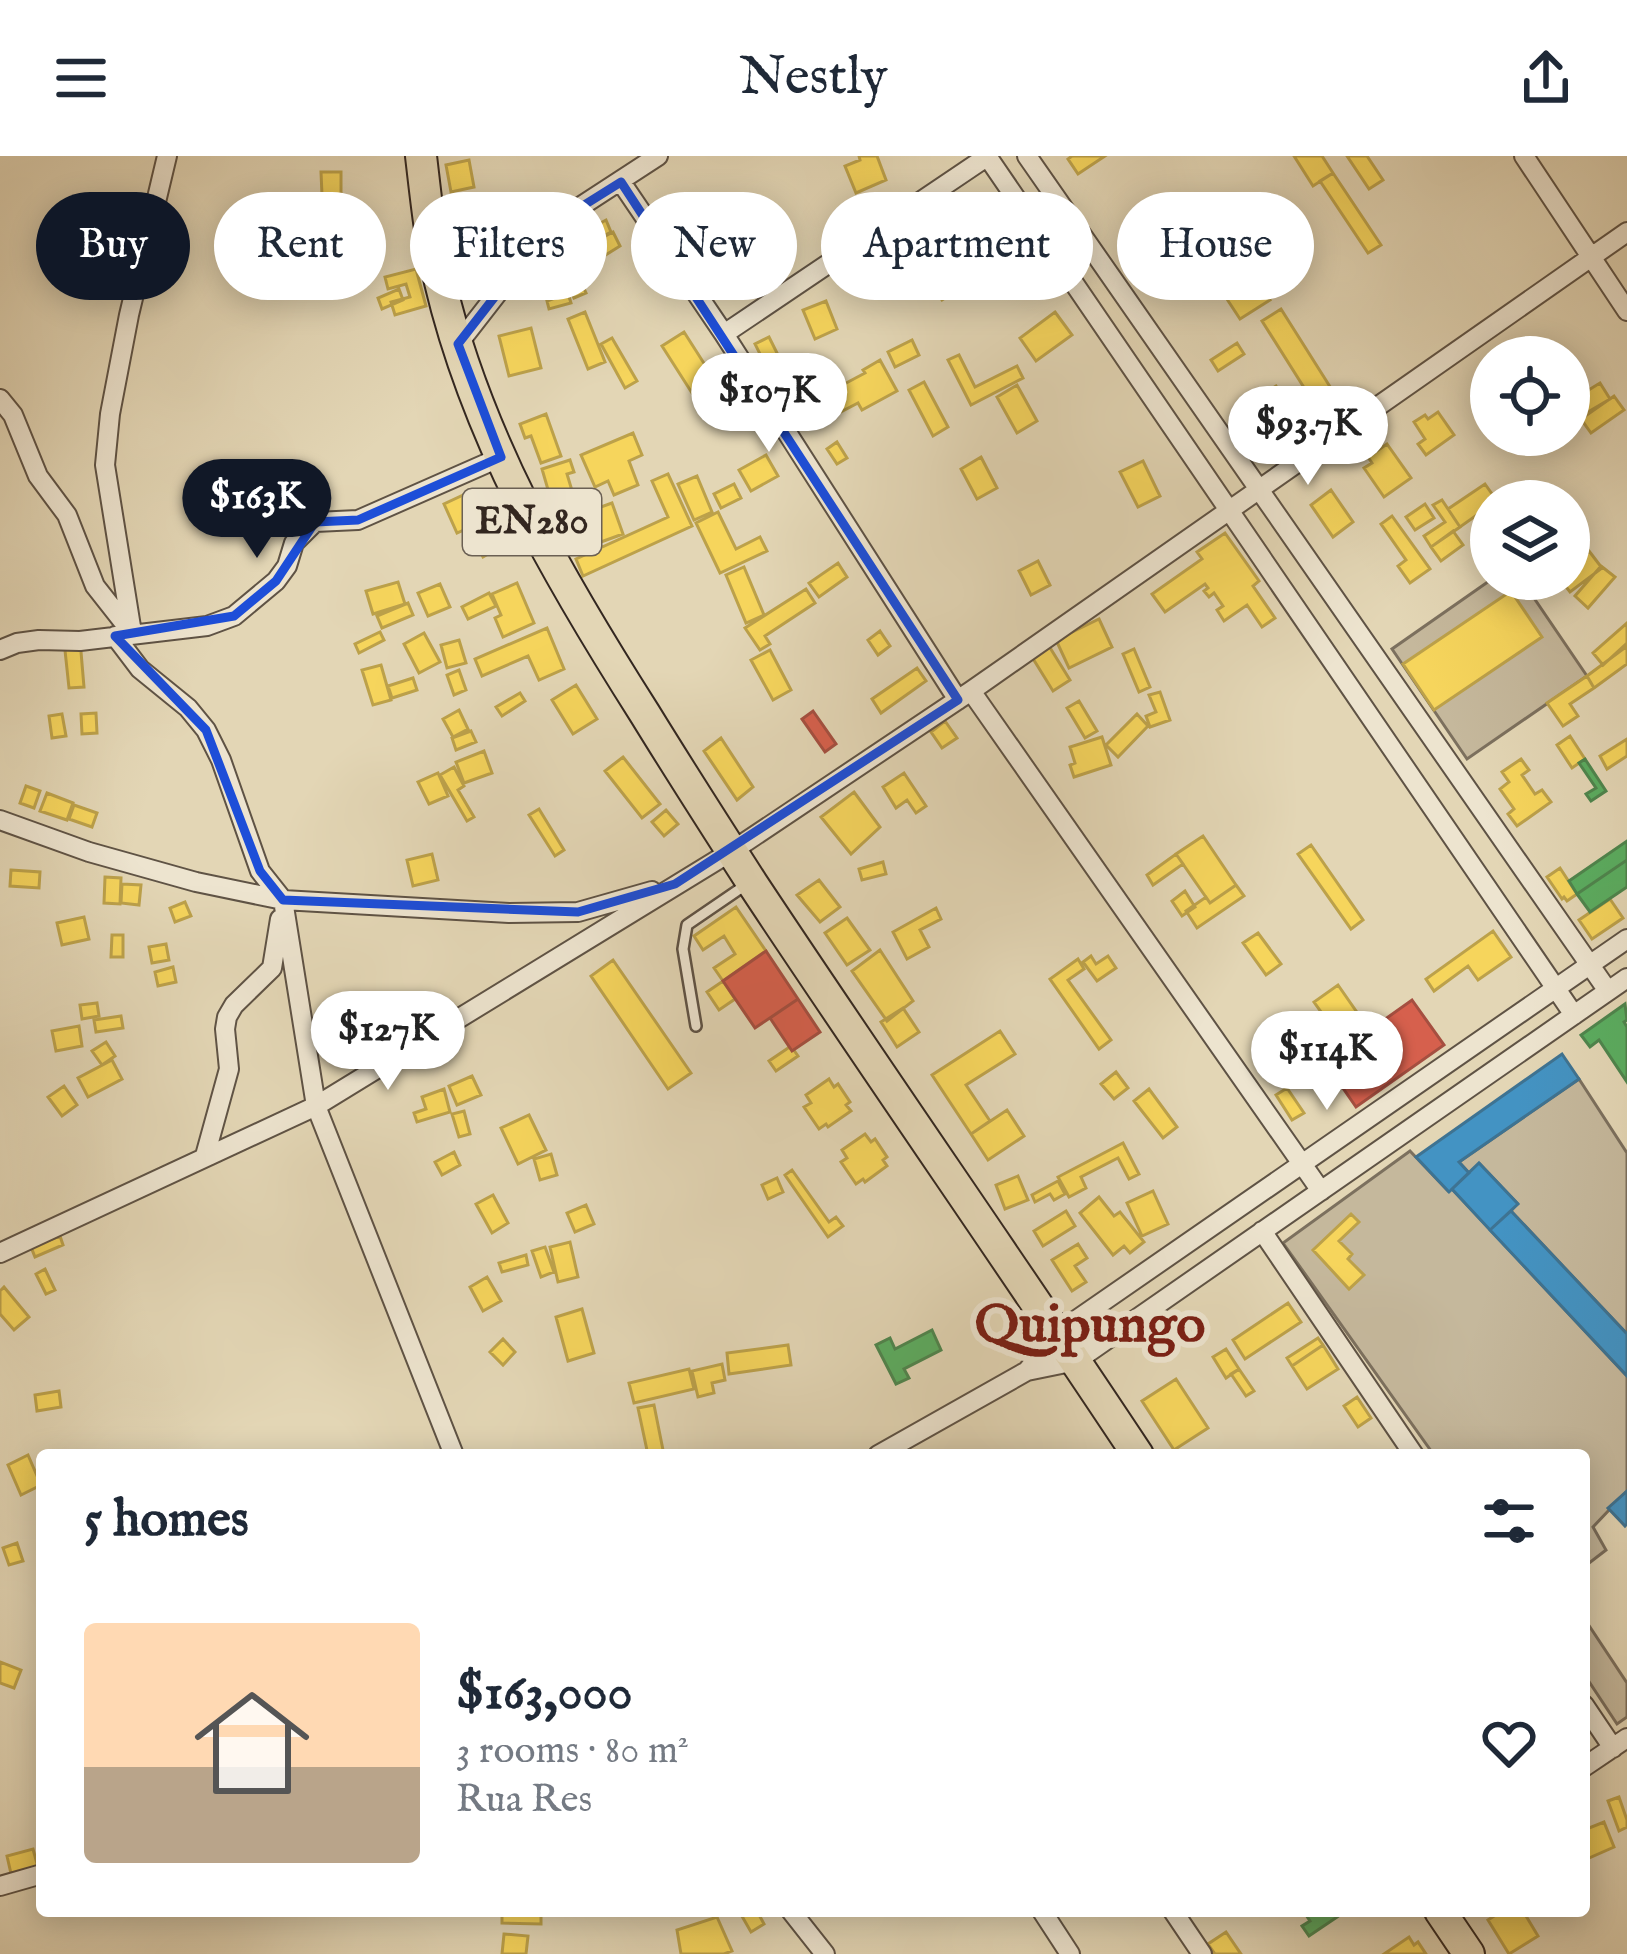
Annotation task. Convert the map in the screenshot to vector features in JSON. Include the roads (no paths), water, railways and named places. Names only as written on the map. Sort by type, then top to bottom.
[{"type":"main road","name":"EN280","points":[[421,156],[425,192]]},
{"type":"main road","name":"EN280","points":[[446,300],[501,457],[590,627],[868,1059],[1059,1332],[1134,1449]]},
{"type":"main road","points":[[1444,1917],[1469,1954]]},
{"type":"street","points":[[124,634],[105,465],[129,315],[167,156]]},
{"type":"street","points":[[605,192],[658,156]]},
{"type":"street","points":[[724,334],[987,156],[1574,1015]]},
{"type":"street","points":[[1027,156],[1608,991]]},
{"type":"street","points":[[1524,156],[1627,311]]},
{"type":"street","points":[[621,182],[964,696],[1321,1191]]},
{"type":"street","points":[[0,1252],[316,1106],[731,851],[964,696],[1627,232]]},
{"type":"street","points":[[458,344],[492,300]]},
{"type":"street","points":[[0,399],[13,415],[38,476],[67,515],[95,586],[140,669],[188,708],[206,730],[260,872],[283,900],[316,1106],[452,1449]]},
{"type":"street","points":[[0,650],[38,640],[80,641],[207,626],[234,616],[276,581],[287,566],[293,543],[315,522],[358,520],[501,457]]},
{"type":"street","points":[[0,820],[89,852],[283,900],[509,913],[578,912],[675,884]]},
{"type":"street","points":[[205,1156],[229,1069],[227,1017],[272,968],[283,900]]},
{"type":"street","points":[[1027,1371],[1059,1332],[1627,939]]},
{"type":"street","points":[[889,1449],[1027,1371],[1076,1361],[1627,978]]},
{"type":"street","points":[[1262,1231],[1410,1449]]},
{"type":"street","points":[[1590,1711],[1620,1743],[1590,1763]]},
{"type":"street","points":[[0,1886],[36,1876]]},
{"type":"street","points":[[796,1917],[825,1954]]},
{"type":"street","points":[[1046,1917],[1070,1954]]},
{"type":"street","points":[[1177,1917],[1202,1954]]},
{"type":"lane","points":[[696,1026],[683,949],[687,925],[752,881]]},
{"type":"district","name":"Quipungo","points":[[1090,1326]]}]
